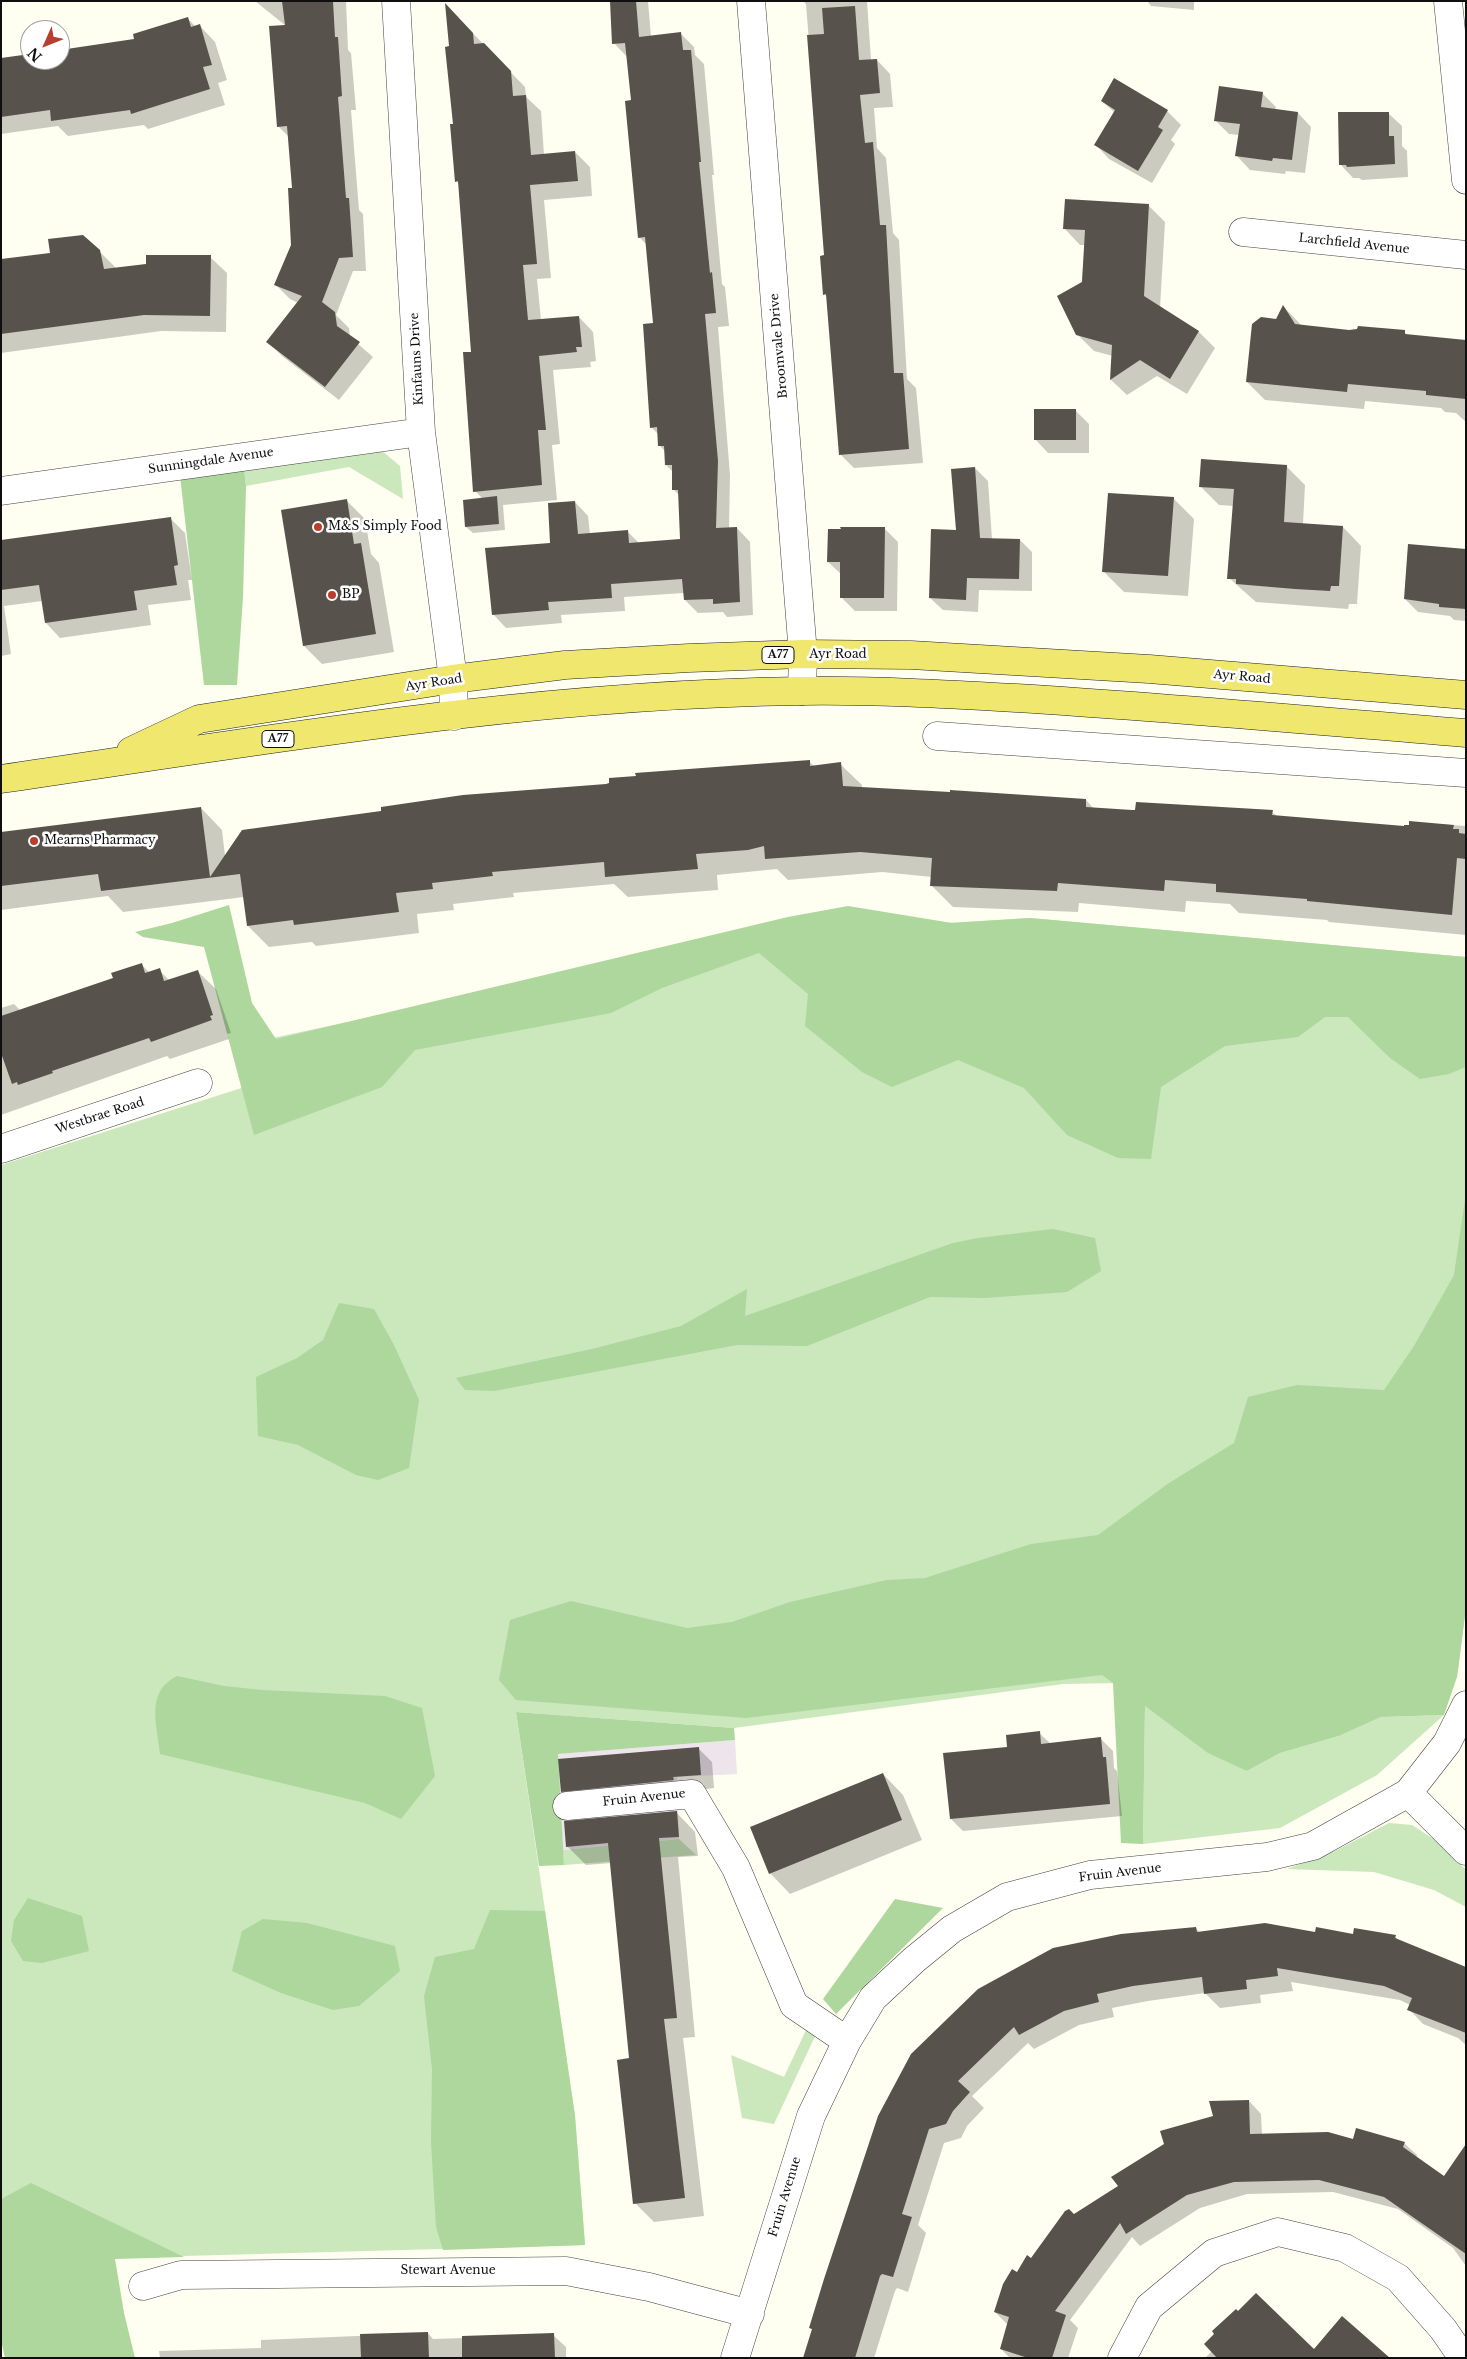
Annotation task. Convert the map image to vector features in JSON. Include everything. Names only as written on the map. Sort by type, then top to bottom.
[{"type":"main road","name":"Ayr Road","points":[[102,764],[199,720],[454,679],[565,665],[689,658],[803,654],[911,655],[1122,667],[1466,695]]},
{"type":"main road","name":"Ayr Road","points":[[1,779],[203,748],[454,716],[628,698],[802,691],[936,693],[1089,702],[1466,732]]},
{"type":"street","name":"Kinfauns Drive","points":[[396,1],[421,432],[454,679],[454,716]]},
{"type":"street","name":"Broomvale Drive","points":[[751,1],[803,654],[802,691]]},
{"type":"street","points":[[1448,1],[1466,180]]},
{"type":"street","name":"Larchfield Avenue","points":[[1243,232],[1466,255]]},
{"type":"street","name":"Sunningdale Avenue","points":[[1,491],[421,432]]},
{"type":"street","points":[[937,736],[1466,773]]},
{"type":"street","name":"Westbrae Road","points":[[1,1149],[198,1083]]},
{"type":"street","name":"Fruin Avenue","points":[[735,2358],[811,2116],[846,2041],[873,1998],[914,1960],[952,1929],[1008,1897],[1090,1874],[1267,1857],[1313,1846],[1408,1793],[1448,1743],[1466,1705]]},
{"type":"street","points":[[1408,1793],[1466,1851]]},
{"type":"street","name":"Fruin Avenue","points":[[567,1806],[692,1794],[736,1868],[794,2005],[846,2041]]},
{"type":"street","points":[[1122,2358],[1149,2307],[1214,2253],[1278,2232],[1345,2248],[1398,2278],[1443,2329],[1463,2358]]},
{"type":"street","name":"Stewart Avenue","points":[[144,2286],[181,2275],[566,2271],[650,2287],[750,2314]]},
{"type":"shaded area","points":[[735,1740],[737,1774],[677,1777],[679,1839],[563,1850],[557,1754]]},
{"type":"green space","points":[[375,445],[400,466],[403,499],[349,467],[246,486],[244,468]]},
{"type":"green space","points":[[244,468],[246,486],[243,597],[237,685],[204,685],[180,476]]},
{"type":"green space","points":[[229,905],[252,1003],[276,1039],[788,917],[848,906],[952,923],[1030,918],[1466,957],[1466,1067],[1449,1074],[1420,1079],[1390,1058],[1348,1017],[1325,1017],[1298,1037],[1225,1046],[1161,1087],[1151,1159],[1118,1158],[1067,1135],[1024,1088],[958,1060],[892,1087],[862,1072],[805,1026],[808,994],[759,953],[662,988],[611,1013],[415,1050],[382,1087],[254,1135],[204,947],[143,937],[135,932],[172,923]]},
{"type":"green space","points":[[1030,918],[1466,957],[1466,1608],[1457,1677],[1063,1684],[734,1728],[516,1712],[575,2116],[585,2245],[1,2261],[1,1165],[257,1083],[249,1043],[761,934]]},
{"type":"green space","points":[[1466,1192],[1466,1608],[1457,1677],[1444,1715],[1381,1717],[1339,1736],[1280,1753],[1247,1771],[1208,1753],[1145,1706],[1143,1844],[1121,1843],[1113,1683],[1102,1675],[746,1718],[516,1700],[499,1680],[510,1620],[571,1601],[687,1628],[732,1622],[790,1602],[887,1580],[925,1578],[1031,1544],[1098,1535],[1169,1483],[1234,1443],[1248,1397],[1297,1385],[1384,1390],[1414,1346],[1454,1275]]},
{"type":"green space","points":[[1053,1229],[1095,1238],[1101,1271],[1067,1292],[985,1298],[930,1297],[807,1346],[737,1345],[494,1391],[465,1390],[456,1378],[592,1349],[681,1326],[747,1289],[745,1316],[953,1243]]},
{"type":"green space","points":[[339,1303],[374,1309],[394,1345],[419,1400],[409,1468],[378,1480],[356,1475],[298,1445],[258,1436],[256,1377],[297,1358],[323,1340]]},
{"type":"green space","points":[[177,1676],[224,1686],[262,1690],[385,1696],[422,1708],[435,1776],[401,1819],[365,1803],[160,1754],[155,1710],[157,1700],[160,1691]]},
{"type":"green space","points":[[1145,1706],[1247,1771],[1280,1753],[1339,1736],[1381,1717],[1444,1715],[1377,1775],[1280,1828],[1143,1844]]},
{"type":"green space","points":[[516,1712],[734,1728],[735,1740],[558,1754],[564,1865],[539,1866]]},
{"type":"green space","points":[[1389,1823],[1412,1825],[1438,1842],[1466,1870],[1466,1907],[1434,1890],[1374,1872],[1287,1869],[1335,1851]]},
{"type":"green space","points":[[679,1839],[696,1855],[564,1865],[563,1850]]},
{"type":"green space","points":[[28,1898],[82,1916],[89,1951],[42,1963],[23,1961],[11,1941],[14,1920]]},
{"type":"green space","points":[[895,1899],[943,1908],[836,2014],[823,1999]]},
{"type":"green space","points":[[490,1910],[545,1911],[575,2116],[585,2245],[443,2250],[436,2227],[431,2142],[432,2069],[424,1996],[435,1957],[474,1949]]},
{"type":"green space","points":[[263,1919],[307,1923],[395,1946],[400,1971],[359,2006],[333,2010],[281,1993],[232,1971],[242,1931]]},
{"type":"green space","points":[[807,2028],[816,2034],[774,2124],[742,2118],[731,2055],[784,2077]]},
{"type":"green space","points":[[31,2183],[184,2257],[115,2259],[124,2313],[135,2358],[5,2358],[1,2340],[1,2199]]},
{"type":"building","points":[[282,1],[333,1],[335,37],[338,37],[342,96],[338,97],[346,198],[349,198],[353,257],[339,258],[322,302],[335,312],[337,326],[360,342],[325,387],[266,342],[302,296],[274,285],[291,245],[288,188],[292,188],[287,126],[277,127],[269,26],[285,25]]},
{"type":"building","points":[[610,1],[636,1],[639,37],[681,32],[683,50],[691,50],[701,162],[699,162],[716,313],[705,314],[718,461],[716,528],[737,527],[740,602],[713,604],[713,599],[684,600],[682,579],[611,584],[612,598],[548,602],[549,610],[492,615],[485,548],[550,543],[548,503],[575,501],[578,534],[628,530],[629,543],[680,539],[678,490],[672,490],[672,465],[665,465],[664,446],[658,446],[657,427],[650,428],[643,324],[653,323],[645,237],[638,238],[625,101],[631,100],[625,43],[612,44]]},
{"type":"building","points":[[445,3],[473,33],[474,44],[484,43],[511,71],[513,96],[526,95],[531,155],[575,151],[578,181],[530,185],[537,264],[523,265],[528,320],[579,316],[582,347],[576,347],[577,352],[539,356],[546,430],[538,430],[542,485],[473,492],[463,352],[471,352],[458,181],[455,182],[450,124],[453,124],[445,47],[449,46]]},
{"type":"building","points":[[855,6],[859,60],[877,59],[880,93],[860,95],[865,143],[873,142],[880,225],[886,225],[894,373],[903,373],[909,449],[839,455],[826,294],[823,295],[820,256],[824,255],[807,35],[824,34],[822,8]]},
{"type":"building","points":[[188,17],[191,27],[200,24],[212,65],[203,67],[210,89],[131,114],[130,110],[51,121],[50,110],[1,117],[1,58],[20,55],[20,70],[70,70],[70,49],[134,39],[133,34]]},
{"type":"building","points":[[1114,78],[1168,110],[1158,127],[1163,130],[1138,171],[1094,145],[1115,110],[1101,101]]},
{"type":"building","points":[[1219,86],[1263,92],[1261,107],[1298,112],[1292,160],[1273,158],[1272,161],[1235,156],[1240,124],[1214,121]]},
{"type":"building","points":[[1338,112],[1389,112],[1389,136],[1394,136],[1395,164],[1347,167],[1346,165],[1339,165]]},
{"type":"building","points":[[1065,199],[1149,204],[1144,296],[1199,331],[1170,379],[1140,360],[1110,380],[1112,345],[1076,335],[1057,296],[1082,282],[1085,230],[1063,229]]},
{"type":"building","points":[[83,235],[100,250],[104,269],[146,264],[146,255],[211,255],[210,316],[144,315],[1,334],[1,259],[50,253],[48,239]]},
{"type":"building","points":[[1283,305],[1295,324],[1349,330],[1357,329],[1358,326],[1405,330],[1405,334],[1466,340],[1466,399],[1426,395],[1426,391],[1348,384],[1347,392],[1246,382],[1252,324],[1261,317],[1276,319]]},
{"type":"building","points":[[1034,409],[1076,409],[1076,440],[1034,440]]},
{"type":"building","points":[[1201,459],[1287,465],[1284,522],[1343,526],[1339,586],[1331,586],[1330,591],[1295,589],[1236,584],[1236,579],[1227,579],[1234,489],[1199,487]]},
{"type":"building","points":[[975,467],[980,538],[1020,539],[1019,579],[967,578],[966,600],[929,598],[931,529],[956,530],[951,469]]},
{"type":"building","points":[[1108,493],[1174,497],[1168,576],[1102,572]]},
{"type":"building","points":[[497,496],[499,524],[465,527],[463,500]]},
{"type":"building","name":"BP","points":[[347,499],[354,544],[361,543],[376,634],[303,646],[281,510]]},
{"type":"building","points":[[171,517],[178,565],[174,566],[177,585],[134,591],[137,610],[45,623],[39,585],[1,590],[1,540]]},
{"type":"building","points":[[840,527],[885,527],[884,598],[840,598],[840,562],[827,562],[828,529],[841,529]]},
{"type":"building","points":[[1408,544],[1466,549],[1466,609],[1439,607],[1439,604],[1404,599]]},
{"type":"building","points":[[810,760],[810,766],[841,762],[843,786],[950,792],[950,790],[1086,799],[1086,807],[1132,810],[1135,810],[1136,802],[1273,810],[1272,815],[1404,826],[1409,825],[1409,821],[1454,825],[1453,829],[1459,829],[1459,833],[1466,834],[1466,859],[1457,858],[1452,915],[1307,901],[1307,899],[1216,892],[1216,884],[1165,880],[1164,891],[1058,883],[1057,891],[930,886],[932,858],[860,852],[765,859],[764,846],[748,850],[696,854],[698,869],[605,877],[604,862],[492,872],[493,876],[432,883],[433,889],[396,893],[399,912],[294,925],[293,920],[247,926],[240,874],[101,891],[98,874],[1,886],[1,832],[201,807],[210,877],[242,830],[381,811],[381,807],[463,795],[606,784],[609,783],[609,778],[636,776],[635,773]]},
{"type":"building","points":[[142,963],[145,973],[160,968],[164,981],[198,970],[213,1015],[210,1016],[212,1020],[151,1042],[149,1038],[52,1071],[53,1073],[18,1085],[17,1082],[12,1084],[1,1053],[1,1016],[113,978],[111,973]]},
{"type":"building","points":[[1040,1731],[1041,1744],[1101,1737],[1103,1757],[1106,1757],[1110,1804],[950,1819],[943,1753],[1007,1747],[1006,1735]]},
{"type":"building","points":[[699,1747],[701,1775],[673,1777],[674,1780],[561,1792],[558,1759]]},
{"type":"building","points":[[883,1773],[902,1820],[769,1874],[750,1827]]},
{"type":"building","points":[[677,1811],[679,1837],[659,1838],[677,2018],[664,2019],[685,2198],[633,2204],[617,2060],[629,2058],[608,1843],[566,1847],[564,1821]]},
{"type":"building","points":[[1265,1923],[1315,1932],[1316,1927],[1353,1934],[1354,1928],[1396,1935],[1395,1938],[1466,1967],[1466,2033],[1407,2010],[1412,1998],[1384,1986],[1277,1968],[1278,1976],[1246,1980],[1247,1989],[1204,1994],[1202,1977],[1133,1986],[1097,1994],[1099,2002],[1064,2011],[1019,2035],[1014,2027],[958,2081],[970,2092],[953,2111],[946,2124],[929,2129],[902,2214],[912,2217],[893,2277],[882,2274],[880,2276],[855,2358],[803,2358],[812,2329],[809,2328],[824,2279],[878,2116],[911,2054],[978,1989],[1053,1948],[1121,1934],[1196,1927],[1197,1932]]},
{"type":"building","points":[[1249,2100],[1250,2134],[1328,2132],[1353,2139],[1356,2128],[1405,2142],[1403,2147],[1444,2176],[1466,2144],[1466,2254],[1384,2197],[1319,2180],[1234,2182],[1187,2195],[1126,2234],[1120,2223],[1055,2311],[1066,2315],[1052,2358],[1028,2358],[1000,2349],[1009,2317],[994,2312],[1003,2284],[1012,2269],[1017,2272],[1027,2255],[1031,2258],[1065,2211],[1069,2209],[1074,2214],[1118,2186],[1111,2177],[1164,2144],[1160,2131],[1213,2116],[1209,2101]]},
{"type":"building","points":[[1256,2293],[1314,2349],[1342,2316],[1390,2358],[1217,2358],[1204,2344],[1214,2334],[1212,2331],[1236,2309],[1238,2311]]},
{"type":"building","points":[[428,2332],[429,2358],[361,2358],[360,2334]]},
{"type":"building","points":[[554,2333],[555,2358],[462,2358],[462,2336]]},
{"type":"place","name":"M&S Simply Food","points":[[318,527]]},
{"type":"place","name":"BP","points":[[332,595]]},
{"type":"place","name":"Mearns Pharmacy","points":[[34,841]]}]
